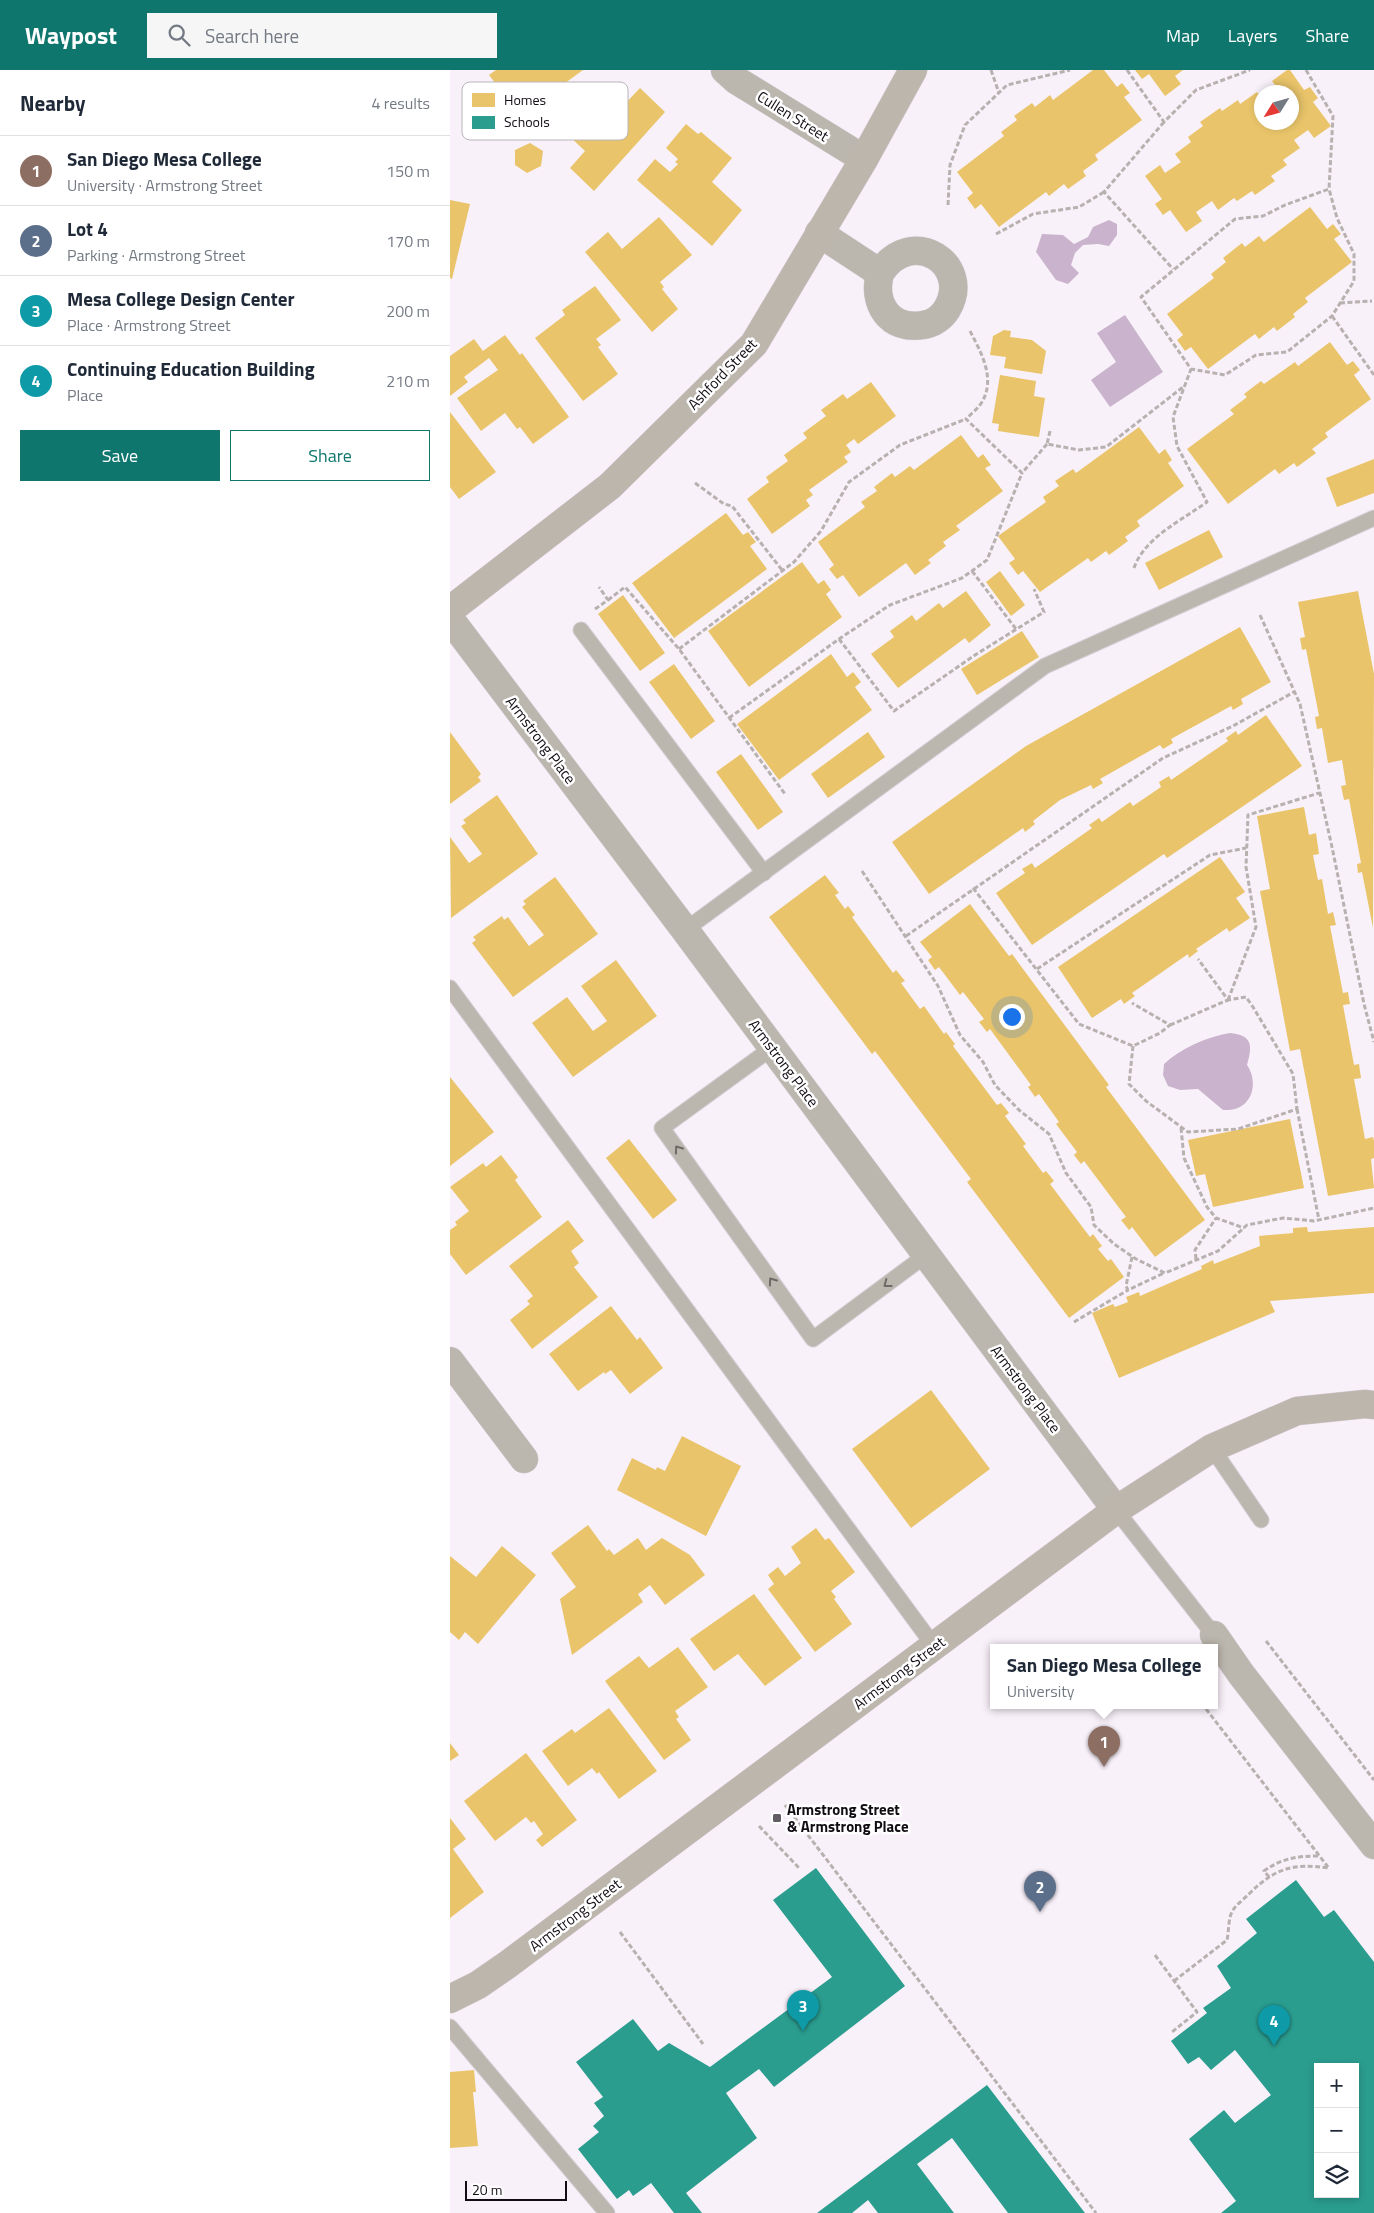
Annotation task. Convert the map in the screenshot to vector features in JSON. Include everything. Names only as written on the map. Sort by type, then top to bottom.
[{"type":"street","name":"Cullen Street","points":[[724,70],[736,80],[864,159]]},
{"type":"street","name":"Ashford Street","points":[[450,610],[610,486],[754,344],[864,159],[913,70]]},
{"type":"street","points":[[819,234],[880,272]]},
{"type":"street","name":"Armstrong Place","points":[[450,619],[685,930],[1116,1510]]},
{"type":"street","points":[[450,1361],[524,1460]]},
{"type":"street","name":"Armstrong Street","points":[[450,1999],[478,1986],[508,1965],[1116,1510],[1212,1448],[1297,1411],[1365,1404],[1374,1405]]},
{"type":"street","points":[[1214,1635],[1241,1674],[1374,1845]]},
{"type":"lane","points":[[685,930],[1045,666],[1374,518]]},
{"type":"lane","points":[[582,630],[764,873]]},
{"type":"lane","points":[[450,988],[934,1646]]},
{"type":"lane","points":[[772,1048],[662,1128],[813,1339],[926,1255]]},
{"type":"lane","points":[[1212,1448],[1261,1520]]},
{"type":"lane","points":[[1116,1510],[1214,1635]]},
{"type":"lane","points":[[450,2027],[608,2213]]},
{"type":"path","points":[[991,70],[999,92]]},
{"type":"path","points":[[948,204],[950,165],[965,125],[1007,85],[1070,70]]},
{"type":"path","points":[[1127,70],[1164,122]]},
{"type":"path","points":[[996,234],[1033,214],[1079,207],[1104,192],[1164,122],[1196,90],[1250,70]]},
{"type":"path","points":[[1306,70],[1333,116],[1329,189],[1337,218],[1354,254],[1354,281],[1332,316],[1287,352],[1256,355],[1224,374],[1191,369],[1141,297],[1235,219],[1262,216],[1329,189]]},
{"type":"path","points":[[1104,192],[1173,269]]},
{"type":"path","points":[[1340,303],[1372,301]]},
{"type":"path","points":[[1332,316],[1374,375]]},
{"type":"path","points":[[679,649],[794,562],[822,531],[849,482],[900,445],[966,419],[980,405],[989,386],[986,363],[967,326]]},
{"type":"path","points":[[1134,568],[1138,556],[1163,533],[1207,502],[1177,446],[1174,417],[1191,369]]},
{"type":"path","points":[[1047,444],[1078,450],[1106,447],[1184,386]]},
{"type":"path","points":[[966,419],[1022,473]]},
{"type":"path","points":[[729,718],[890,605],[962,578],[987,560],[1022,473],[1047,444],[1050,431]]},
{"type":"path","points":[[695,483],[724,504],[732,506],[782,570]]},
{"type":"path","points":[[972,571],[1016,629]]},
{"type":"path","points":[[591,612],[625,587],[679,649],[785,794]]},
{"type":"path","points":[[599,588],[608,600]]},
{"type":"path","points":[[839,639],[894,711],[1044,612],[1034,589]]},
{"type":"path","points":[[1260,615],[1300,704],[1332,846],[1364,1004],[1374,1042]]},
{"type":"path","points":[[906,936],[1163,758],[1233,726],[1294,692]]},
{"type":"path","points":[[1228,1000],[1256,927],[1246,867],[1248,815],[1319,793]]},
{"type":"path","points":[[1036,969],[1210,855],[1246,848]]},
{"type":"path","points":[[862,871],[938,986],[960,1035],[983,1062],[995,1086],[1019,1110],[1049,1134],[1066,1173],[1090,1207],[1094,1225],[1114,1244],[1164,1273]]},
{"type":"path","points":[[973,888],[1079,1024],[1133,1046],[1160,1033],[1170,1025],[1228,1000],[1246,997],[1294,1074],[1297,1109],[1319,1220]]},
{"type":"path","points":[[1198,959],[1228,1000]]},
{"type":"path","points":[[1132,1002],[1170,1025]]},
{"type":"path","points":[[1133,1046],[1129,1084],[1146,1101],[1188,1132],[1238,1129],[1297,1109]]},
{"type":"path","points":[[1181,1128],[1184,1158],[1207,1207],[1216,1218],[1244,1228]]},
{"type":"path","points":[[1074,1322],[1128,1290],[1218,1251],[1247,1225],[1283,1218],[1319,1220],[1374,1208]]},
{"type":"path","points":[[1196,1259],[1194,1250],[1216,1218]]},
{"type":"path","points":[[1128,1290],[1126,1286],[1132,1256]]},
{"type":"path","points":[[1266,1641],[1374,1780]]},
{"type":"path","points":[[1174,1981],[1228,1940],[1232,1911],[1262,1881],[1292,1867],[1311,1865],[1329,1868],[1206,1709]]},
{"type":"path","points":[[785,1804],[1096,2213]]},
{"type":"path","points":[[759,1826],[800,1869]]},
{"type":"path","points":[[1269,1877],[1264,1871],[1276,1862],[1296,1856],[1319,1856]]},
{"type":"path","points":[[620,1932],[703,2044]]},
{"type":"path","points":[[1155,1955],[1197,2012],[1172,2032]]},
{"type":"shaded area","points":[[1109,220],[1117,224],[1117,235],[1109,246],[1098,244],[1083,245],[1075,253],[1071,265],[1079,273],[1068,284],[1056,280],[1036,252],[1042,234],[1063,235],[1074,244],[1088,237],[1093,227]]},
{"type":"shaded area","points":[[1125,315],[1163,372],[1110,407],[1091,380],[1116,362],[1097,333]]},
{"type":"shaded area","points":[[1230,1033],[1243,1036],[1249,1042],[1250,1052],[1247,1065],[1253,1083],[1247,1102],[1234,1109],[1223,1110],[1198,1089],[1180,1090],[1168,1086],[1163,1075],[1164,1064],[1171,1058],[1195,1044],[1212,1037]]},
{"type":"building: Homes","points":[[496,70],[583,70],[567,82],[494,82],[489,75]]},
{"type":"building: Homes","points":[[1093,70],[1104,70],[1117,87],[1122,83],[1130,93],[1124,97],[1142,120],[1095,155],[1098,160],[1083,171],[1086,176],[1068,189],[1064,184],[1049,196],[1046,192],[999,227],[981,204],[975,209],[967,198],[973,193],[957,172],[1004,136],[1001,132],[1017,120],[1014,116],[1032,103],[1035,107],[1050,95],[1053,100]]},
{"type":"building: Homes","points":[[1135,70],[1183,70],[1175,76],[1181,84],[1165,96],[1149,74],[1142,79]]},
{"type":"building: Homes","points":[[1287,70],[1290,70],[1304,90],[1310,87],[1318,98],[1313,102],[1331,126],[1314,138],[1308,130],[1294,140],[1300,148],[1283,160],[1287,165],[1271,176],[1275,181],[1255,195],[1252,191],[1237,201],[1234,198],[1218,210],[1212,201],[1196,212],[1202,221],[1186,232],[1170,210],[1163,215],[1155,204],[1162,199],[1145,176],[1160,165],[1165,173],[1181,162],[1175,154],[1191,142],[1188,137],[1203,126],[1200,122],[1220,108],[1222,111],[1238,100],[1240,104],[1254,94],[1254,130],[1299,130],[1299,85],[1275,85],[1272,81]]},
{"type":"building: Homes","points":[[640,88],[665,112],[594,191],[570,168],[585,151],[573,140],[628,140],[628,101]]},
{"type":"building: Homes","points":[[686,124],[698,134],[701,132],[732,158],[712,182],[742,210],[712,246],[637,180],[655,159],[670,172],[678,164],[675,162],[678,159],[666,148]]},
{"type":"building: Homes","points":[[530,143],[543,151],[541,166],[527,173],[515,165],[515,150]]},
{"type":"building: Homes","points":[[450,200],[470,204],[452,279],[450,278]]},
{"type":"building: Homes","points":[[1310,207],[1327,229],[1333,224],[1341,234],[1334,239],[1352,262],[1305,298],[1308,302],[1293,314],[1295,317],[1277,331],[1274,327],[1259,339],[1255,334],[1208,369],[1191,347],[1185,351],[1177,340],[1183,335],[1167,314],[1214,278],[1211,274],[1226,262],[1223,258],[1242,243],[1245,247],[1259,236],[1264,242]]},
{"type":"building: Homes","points":[[659,217],[692,255],[660,282],[664,287],[662,289],[678,309],[652,332],[585,252],[608,232],[622,249]]},
{"type":"building: Homes","points":[[595,286],[621,320],[596,339],[601,345],[598,347],[618,374],[583,401],[535,338],[565,315],[562,310]]},
{"type":"building: Homes","points":[[1004,330],[1011,331],[1010,337],[1032,340],[1046,351],[1042,374],[1004,368],[1006,357],[990,355],[993,336]]},
{"type":"building: Homes","points":[[505,335],[520,355],[522,353],[569,417],[533,444],[520,427],[517,429],[505,413],[481,431],[457,398],[498,370],[489,358],[464,377],[468,382],[450,396],[450,356],[474,339],[483,351]]},
{"type":"building: Homes","points":[[1330,342],[1347,365],[1353,361],[1360,370],[1354,375],[1371,399],[1325,433],[1328,437],[1312,449],[1316,453],[1297,467],[1294,463],[1279,474],[1275,469],[1228,504],[1187,449],[1234,414],[1230,410],[1247,397],[1244,394],[1261,381],[1264,384],[1295,362],[1298,366]]},
{"type":"building: Homes","points":[[1000,375],[1036,381],[1034,396],[1045,398],[1039,437],[998,431],[999,424],[992,423]]},
{"type":"building: Homes","points":[[871,382],[896,416],[858,444],[854,439],[846,445],[851,452],[844,457],[848,462],[809,490],[813,495],[806,500],[810,506],[772,534],[747,499],[769,482],[766,477],[788,461],[784,455],[807,438],[803,433],[826,416],[821,410],[843,394],[847,399]]},
{"type":"building: Homes","points":[[450,412],[496,472],[459,499],[450,487]]},
{"type":"building: Homes","points":[[1139,427],[1159,454],[1165,449],[1172,460],[1168,463],[1184,486],[1137,521],[1140,526],[1125,537],[1128,541],[1109,555],[1106,551],[1091,562],[1088,558],[1040,592],[1023,571],[1018,575],[1009,563],[1015,559],[998,536],[1046,502],[1043,497],[1059,486],[1055,481],[1073,469],[1076,473]]},
{"type":"building: Homes","points":[[961,435],[978,458],[983,454],[991,465],[985,468],[1003,491],[956,526],[960,530],[943,542],[946,546],[928,560],[931,563],[915,575],[906,563],[859,597],[843,575],[837,579],[829,569],[834,565],[818,542],[865,507],[861,502],[877,491],[874,487],[892,473],[895,477],[910,466],[914,470]]},
{"type":"building: Homes","points":[[1374,459],[1374,493],[1337,507],[1326,478]]},
{"type":"building: Homes","points":[[726,513],[743,535],[748,532],[756,542],[750,546],[767,569],[674,638],[632,583]]},
{"type":"building: Homes","points":[[1209,530],[1223,557],[1159,590],[1145,563]]},
{"type":"building: Homes","points":[[802,562],[818,584],[824,580],[831,590],[826,594],[842,617],[749,687],[708,631]]},
{"type":"building: Homes","points":[[1000,571],[1025,605],[1011,616],[986,582]]},
{"type":"building: Homes","points":[[966,591],[991,625],[969,643],[965,638],[898,688],[871,654],[894,637],[890,631],[912,615],[916,621],[939,603],[943,608]]},
{"type":"building: Homes","points":[[1358,591],[1374,674],[1373,928],[1362,872],[1358,873],[1357,864],[1361,863],[1349,799],[1344,800],[1341,786],[1346,785],[1342,760],[1328,763],[1322,728],[1317,729],[1315,717],[1319,716],[1306,649],[1302,650],[1300,638],[1305,637],[1298,602]]},
{"type":"building: Homes","points":[[623,595],[665,653],[640,671],[598,614]]},
{"type":"building: Homes","points":[[1240,627],[1271,682],[1241,699],[1243,704],[1233,710],[1231,706],[1171,739],[1173,743],[1163,749],[1160,745],[1100,779],[1103,783],[1093,789],[1091,785],[1060,800],[1033,821],[1035,824],[1025,832],[1023,828],[929,894],[892,842],[1026,746]]},
{"type":"building: Homes","points":[[1022,631],[1039,657],[977,695],[961,669]]},
{"type":"building: Homes","points":[[831,654],[847,677],[853,672],[861,682],[855,687],[872,710],[779,780],[737,724]]},
{"type":"building: Homes","points":[[674,664],[715,721],[691,739],[649,682]]},
{"type":"building: Homes","points":[[1266,715],[1302,766],[1167,858],[1164,854],[1032,945],[996,893],[1025,873],[1022,869],[1032,863],[1035,868],[1092,828],[1089,825],[1099,818],[1102,822],[1130,802],[1133,806],[1161,787],[1159,782],[1169,776],[1171,780],[1228,741],[1226,738],[1236,731],[1238,735]]},
{"type":"building: Homes","points":[[450,732],[481,774],[478,777],[481,781],[450,804]]},
{"type":"building: Homes","points":[[868,732],[885,757],[828,798],[811,774]]},
{"type":"building: Homes","points":[[741,754],[783,812],[758,830],[716,772]]},
{"type":"building: Homes","points":[[497,795],[538,854],[451,918],[450,837],[469,863],[482,854],[461,826],[466,823],[463,820]]},
{"type":"building: Homes","points":[[1304,807],[1309,835],[1316,833],[1319,854],[1313,855],[1318,880],[1322,879],[1328,914],[1333,912],[1336,925],[1330,926],[1343,993],[1348,992],[1350,1004],[1343,1005],[1354,1065],[1359,1064],[1361,1078],[1354,1079],[1365,1139],[1373,1137],[1374,1141],[1374,1158],[1371,1159],[1374,1188],[1328,1196],[1300,1049],[1290,1051],[1260,891],[1270,889],[1257,816]]},
{"type":"building: Homes","points":[[1220,857],[1245,892],[1236,898],[1250,918],[1229,932],[1227,928],[1196,949],[1198,951],[1189,958],[1188,954],[1132,993],[1135,996],[1124,1004],[1121,999],[1092,1018],[1058,967]]},
{"type":"building: Homes","points":[[825,875],[839,893],[835,895],[845,909],[848,906],[855,915],[852,917],[893,973],[896,970],[905,981],[901,983],[920,1009],[924,1006],[944,1034],[946,1032],[955,1044],[953,1046],[997,1105],[1001,1103],[1009,1113],[1005,1116],[1026,1144],[1023,1146],[1043,1173],[1046,1171],[1054,1181],[1050,1184],[1090,1237],[1093,1234],[1102,1246],[1098,1249],[1108,1261],[1111,1259],[1124,1277],[1069,1318],[967,1182],[971,1179],[875,1051],[872,1054],[769,917]]},
{"type":"building: Homes","points":[[555,877],[598,934],[513,997],[472,943],[476,940],[473,937],[502,916],[504,920],[508,917],[529,946],[544,935],[522,907],[526,904],[523,901]]},
{"type":"building: Homes","points":[[970,904],[1009,956],[1012,954],[1109,1085],[1106,1087],[1205,1220],[1155,1257],[1132,1227],[1129,1230],[1121,1220],[1126,1217],[1084,1161],[1081,1164],[1074,1155],[1077,1152],[1056,1124],[1059,1122],[1039,1094],[1035,1097],[1028,1087],[1031,1085],[990,1029],[987,1032],[979,1022],[984,1019],[963,992],[960,995],[939,967],[935,970],[928,960],[932,957],[920,942]]},
{"type":"building: Homes","points":[[616,960],[657,1016],[573,1077],[532,1023],[567,997],[593,1031],[607,1021],[581,986]]},
{"type":"building: Homes","points":[[450,1077],[494,1132],[450,1166]]},
{"type":"building: Homes","points":[[1290,1119],[1304,1188],[1213,1207],[1205,1174],[1196,1176],[1188,1140]]},
{"type":"building: Homes","points":[[629,1139],[677,1200],[653,1219],[606,1158]]},
{"type":"building: Homes","points":[[501,1155],[518,1177],[515,1180],[542,1217],[466,1275],[450,1254],[450,1230],[457,1225],[455,1222],[469,1211],[450,1187],[483,1163],[486,1167]]},
{"type":"building: Homes","points":[[568,1220],[584,1241],[571,1251],[579,1263],[574,1267],[598,1297],[532,1349],[510,1320],[530,1304],[527,1301],[533,1296],[509,1266]]},
{"type":"building: Homes","points":[[1307,1227],[1308,1232],[1374,1227],[1374,1293],[1270,1301],[1275,1312],[1119,1378],[1092,1313],[1113,1304],[1115,1307],[1128,1302],[1126,1297],[1139,1292],[1140,1296],[1202,1269],[1201,1266],[1213,1260],[1214,1264],[1260,1246],[1259,1236],[1293,1233],[1293,1228]]},
{"type":"building: Homes","points":[[611,1306],[637,1340],[640,1337],[663,1368],[630,1394],[611,1370],[605,1374],[604,1372],[578,1391],[549,1354]]},
{"type":"building: Homes","points":[[931,1390],[990,1469],[911,1528],[852,1449]]},
{"type":"building: Homes","points":[[682,1436],[741,1466],[706,1536],[617,1490],[632,1458],[656,1470],[657,1467],[665,1471]]},
{"type":"building: Homes","points":[[588,1525],[607,1551],[609,1549],[614,1555],[638,1538],[646,1550],[662,1538],[690,1555],[705,1575],[665,1605],[650,1585],[638,1594],[643,1602],[572,1655],[560,1599],[576,1587],[551,1553]]},
{"type":"building: Homes","points":[[816,1528],[825,1540],[829,1538],[855,1572],[831,1591],[836,1597],[834,1599],[852,1624],[815,1652],[768,1589],[774,1584],[768,1575],[778,1567],[785,1576],[801,1563],[791,1547]]},
{"type":"building: Homes","points":[[502,1546],[536,1575],[478,1644],[465,1632],[459,1640],[450,1632],[450,1556],[476,1577]]},
{"type":"building: Homes","points":[[754,1594],[802,1658],[765,1686],[738,1654],[714,1671],[690,1639]]},
{"type":"building: Homes","points":[[678,1647],[708,1687],[675,1711],[679,1717],[676,1719],[691,1740],[664,1760],[605,1681],[639,1656],[649,1668]]},
{"type":"building: Homes","points":[[609,1708],[657,1771],[619,1799],[599,1772],[597,1774],[592,1768],[568,1786],[542,1751],[572,1729],[575,1733]]},
{"type":"building: Homes","points":[[450,1743],[459,1755],[450,1761]]},
{"type":"building: Homes","points":[[526,1753],[577,1820],[542,1847],[536,1840],[543,1834],[534,1821],[531,1823],[526,1817],[495,1841],[464,1801]]},
{"type":"building: Homes","points":[[450,1818],[466,1839],[453,1849],[484,1892],[450,1918]]},
{"type":"building: Homes","points":[[474,2070],[476,2092],[473,2092],[478,2146],[450,2148],[450,2072]]},
{"type":"building: Schools","points":[[816,1868],[905,1986],[774,2087],[759,2069],[726,2093],[757,2138],[686,2193],[702,2213],[674,2213],[651,2183],[633,2196],[629,2190],[617,2199],[578,2149],[599,2132],[593,2126],[604,2116],[594,2103],[603,2097],[576,2062],[633,2019],[658,2051],[669,2043],[710,2067],[832,1977],[773,1900]]},
{"type":"building: Schools","points":[[1296,1880],[1324,1917],[1334,1910],[1374,1962],[1374,2213],[1221,2213],[1236,2201],[1189,2139],[1224,2110],[1235,2123],[1271,2095],[1235,2050],[1211,2070],[1199,2057],[1188,2064],[1171,2041],[1207,2013],[1203,2008],[1231,1988],[1217,1966],[1257,1933],[1246,1919]]},
{"type":"building: Schools","points":[[987,2085],[1085,2213],[1008,2213],[952,2138],[917,2164],[954,2213],[878,2213],[868,2200],[852,2213],[817,2213]]},
{"type":"place","name":"San Diego Mesa College","points":[[1104,1767]]},
{"type":"place","name":"Armstrong Street & Armstrong Place","points":[[777,1818]]},
{"type":"place","name":"Lot 4","points":[[1040,1912]]},
{"type":"place","name":"Mesa College Design Center","points":[[803,2031]]},
{"type":"place","name":"Continuing Education Building","points":[[1274,2046]]}]
